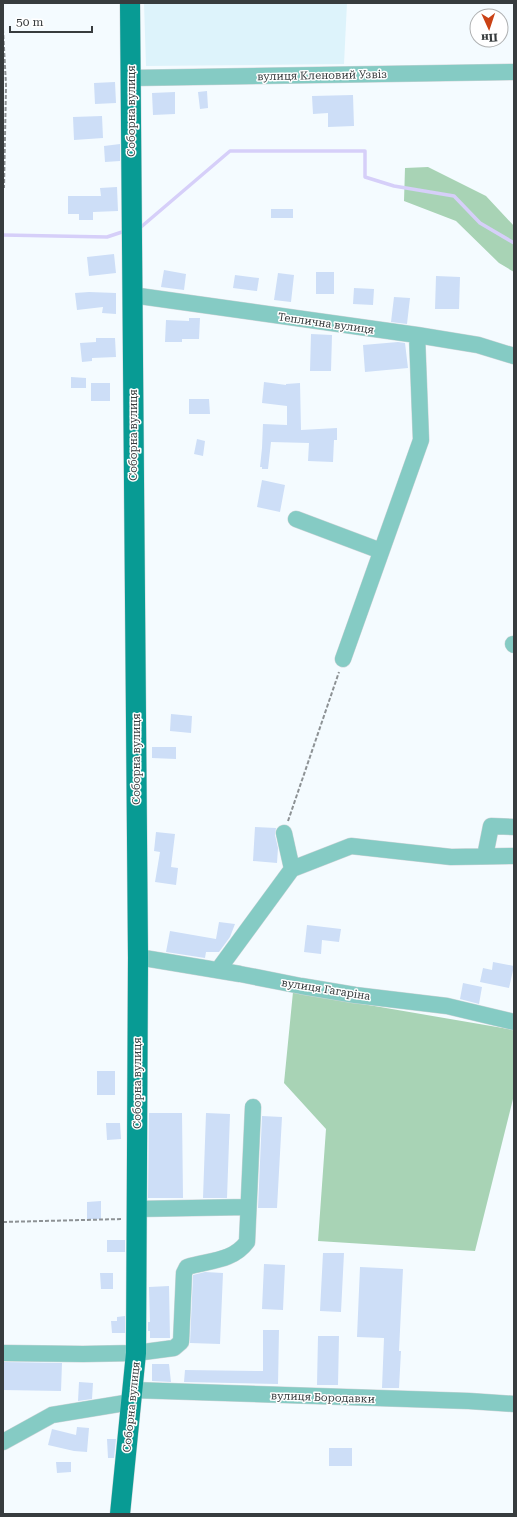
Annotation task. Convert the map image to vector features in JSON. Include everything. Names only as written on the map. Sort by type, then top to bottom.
[{"type":"main road","name":"Соборна вулиця","points":[[120,1514],[136,1353],[138,957],[130,3]]},
{"type":"street","name":"вулиця Кленовий Узвіз","points":[[131,78],[514,72]]},
{"type":"street","name":"Теплична вулиця","points":[[132,295],[417,335],[478,345],[514,356]]},
{"type":"street","points":[[343,659],[421,440],[417,335]]},
{"type":"street","points":[[296,519],[381,551]]},
{"type":"street","points":[[485,856],[491,826],[514,827]]},
{"type":"street","points":[[284,833],[292,869]]},
{"type":"street","points":[[218,970],[292,869],[351,846],[451,856],[514,856]]},
{"type":"street","name":"вулиця Гагаріна","points":[[138,957],[355,995],[447,1006],[514,1022]]},
{"type":"street","points":[[3,1353],[136,1353],[174,1348],[182,1342],[184,1273],[187,1267],[232,1256],[241,1250],[247,1242],[253,1107]]},
{"type":"street","points":[[136,1214],[248,1206]]},
{"type":"street","name":"вулиця Бородавки","points":[[3,1442],[52,1415],[131,1396],[469,1401],[514,1404]]},
{"type":"path","points":[[3,29],[6,85],[4,188]]},
{"type":"path","points":[[284,833],[310,762],[343,659]]},
{"type":"path","points":[[3,1222],[136,1214]]},
{"type":"shaded area","points":[[144,3],[347,3],[344,64],[146,66]]},
{"type":"green space","points":[[428,167],[486,196],[514,226],[514,272],[499,263],[456,221],[404,201],[405,168]]},
{"type":"green space","points":[[293,992],[514,1030],[514,1095],[475,1251],[318,1241],[326,1129],[284,1083]]},
{"type":"building","points":[[115,82],[116,103],[95,104],[94,83]]},
{"type":"building","points":[[207,91],[208,108],[200,109],[198,92]]},
{"type":"building","points":[[175,92],[175,114],[153,115],[152,93]]},
{"type":"building","points":[[353,95],[354,126],[328,127],[328,113],[313,114],[312,96]]},
{"type":"building","points":[[102,116],[103,138],[74,140],[73,117]]},
{"type":"building","points":[[120,144],[120,161],[105,162],[104,146]]},
{"type":"building","points":[[117,187],[118,211],[93,212],[93,220],[79,220],[79,214],[68,214],[68,196],[101,196],[100,188]]},
{"type":"building","points":[[271,209],[293,209],[293,218],[271,218]]},
{"type":"building","points":[[114,254],[116,273],[89,276],[87,257]]},
{"type":"building","points":[[164,270],[186,274],[184,290],[161,287]]},
{"type":"building","points":[[316,272],[334,272],[334,294],[316,294]]},
{"type":"building","points":[[278,273],[294,275],[291,302],[274,300]]},
{"type":"building","points":[[235,275],[259,278],[257,291],[233,288]]},
{"type":"building","points":[[436,276],[460,277],[459,309],[435,309]]},
{"type":"building","points":[[354,288],[374,289],[373,305],[353,304]]},
{"type":"building","points":[[75,293],[116,293],[116,314],[102,313],[103,307],[77,310]]},
{"type":"building","points":[[394,297],[410,298],[407,324],[391,322]]},
{"type":"building","points":[[189,318],[200,318],[199,339],[182,339],[182,342],[165,342],[166,320],[189,321]]},
{"type":"building","points":[[311,334],[332,335],[331,371],[310,371]]},
{"type":"building","points":[[96,338],[115,338],[116,357],[92,358],[92,361],[82,362],[80,343],[96,342]]},
{"type":"building","points":[[398,342],[405,343],[408,368],[365,372],[363,345]]},
{"type":"building","points":[[71,377],[86,378],[86,388],[71,388]]},
{"type":"building","points":[[264,382],[286,385],[300,383],[301,430],[337,428],[337,440],[334,440],[333,462],[308,461],[309,443],[271,442],[268,469],[262,469],[262,467],[260,467],[263,424],[287,425],[287,406],[262,403]]},
{"type":"building","points":[[91,383],[110,383],[110,401],[91,401]]},
{"type":"building","points":[[189,399],[209,399],[210,414],[189,414]]},
{"type":"building","points":[[197,439],[205,441],[203,456],[194,454]]},
{"type":"building","points":[[262,480],[285,485],[280,512],[257,507]]},
{"type":"building","points":[[171,714],[192,716],[191,733],[170,731]]},
{"type":"building","points":[[152,747],[176,747],[176,759],[152,758]]},
{"type":"building","points":[[255,827],[276,828],[275,835],[278,848],[277,863],[253,861]]},
{"type":"building","points":[[156,832],[175,834],[171,867],[178,868],[176,885],[155,882],[160,852],[154,851]]},
{"type":"building","points":[[219,922],[235,924],[230,937],[219,952],[206,952],[205,958],[166,952],[170,931],[216,939]]},
{"type":"building","points":[[307,925],[341,929],[339,942],[322,940],[321,954],[304,952]]},
{"type":"building","points":[[493,962],[514,966],[509,988],[480,982],[483,968],[492,970]]},
{"type":"building","points":[[463,983],[482,987],[479,1004],[460,999]]},
{"type":"building","points":[[97,1071],[115,1071],[115,1095],[97,1095]]},
{"type":"building","points":[[149,1113],[182,1113],[183,1198],[148,1198]]},
{"type":"building","points":[[206,1113],[230,1114],[227,1198],[203,1198]]},
{"type":"building","points":[[262,1116],[282,1117],[277,1208],[258,1208]]},
{"type":"building","points":[[106,1123],[120,1123],[121,1139],[107,1140]]},
{"type":"building","points":[[101,1201],[101,1219],[87,1219],[87,1202]]},
{"type":"building","points":[[107,1240],[125,1240],[125,1252],[107,1252]]},
{"type":"building","points":[[323,1253],[344,1253],[341,1312],[320,1311]]},
{"type":"building","points":[[264,1264],[285,1265],[283,1310],[262,1309]]},
{"type":"building","points":[[360,1267],[403,1269],[399,1351],[401,1351],[399,1388],[382,1388],[384,1338],[357,1337]]},
{"type":"building","points":[[205,1272],[223,1273],[220,1344],[190,1343],[193,1275]]},
{"type":"building","points":[[100,1273],[113,1273],[113,1289],[101,1289]]},
{"type":"building","points":[[169,1286],[170,1338],[150,1338],[150,1331],[148,1331],[148,1322],[150,1322],[149,1287]]},
{"type":"building","points":[[125,1316],[125,1333],[112,1333],[111,1321],[117,1321],[117,1317]]},
{"type":"building","points":[[263,1330],[279,1330],[278,1384],[184,1382],[185,1370],[263,1371]]},
{"type":"building","points":[[318,1336],[339,1336],[338,1385],[317,1385]]},
{"type":"building","points":[[3,1362],[62,1363],[61,1391],[3,1390]]},
{"type":"building","points":[[152,1364],[169,1364],[171,1382],[152,1381]]},
{"type":"building","points":[[79,1382],[93,1383],[92,1399],[78,1401]]},
{"type":"building","points":[[77,1427],[89,1428],[87,1452],[74,1451],[48,1445],[52,1429],[76,1435]]},
{"type":"building","points":[[107,1439],[116,1439],[114,1458],[108,1458]]},
{"type":"building","points":[[329,1448],[352,1448],[352,1466],[329,1466]]},
{"type":"building","points":[[56,1462],[71,1462],[71,1472],[57,1473]]},
{"type":"waterway","points":[[141,227],[230,151],[365,151],[365,177],[394,186],[454,196],[480,223],[514,243]]},
{"type":"waterway","points":[[3,235],[107,237],[122,232]]}]
